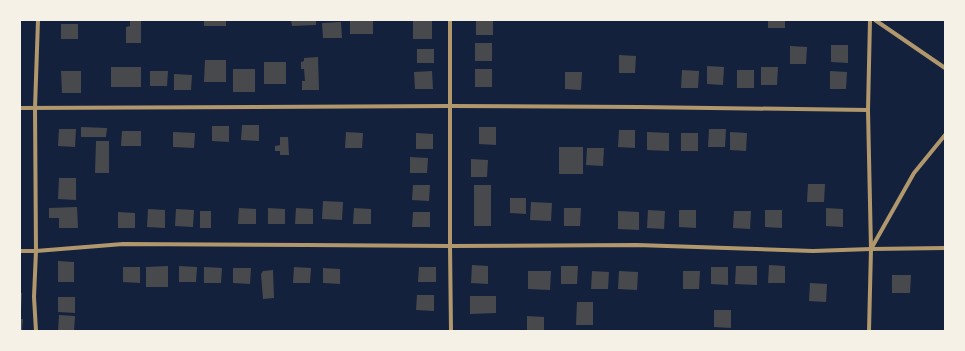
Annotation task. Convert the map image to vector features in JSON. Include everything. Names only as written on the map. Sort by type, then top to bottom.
[{"type":"street","points":[[36,331],[34,297],[36,252],[35,108],[38,20]]},
{"type":"street","points":[[450,20],[451,331]]},
{"type":"street","points":[[869,331],[871,249],[868,110],[870,20]]},
{"type":"street","points":[[875,20],[945,68]]},
{"type":"street","points":[[20,108],[450,106],[868,110]]},
{"type":"street","points":[[871,249],[914,174],[945,135]]},
{"type":"street","points":[[20,251],[36,252],[123,244],[450,246],[637,245],[813,251],[945,248]]},
{"type":"building","points":[[130,20],[141,20],[141,43],[126,43],[126,27],[130,26]]},
{"type":"building","points":[[204,20],[226,20],[226,26],[204,26]]},
{"type":"building","points":[[291,20],[316,20],[316,25],[292,26]]},
{"type":"building","points":[[350,20],[373,20],[373,34],[350,34]]},
{"type":"building","points":[[413,20],[432,20],[432,39],[413,39]]},
{"type":"building","points":[[476,20],[493,20],[493,35],[476,35]]},
{"type":"building","points":[[768,20],[785,20],[785,28],[768,28]]},
{"type":"building","points":[[341,22],[342,38],[323,38],[322,23]]},
{"type":"building","points":[[61,24],[78,24],[78,39],[61,39]]},
{"type":"building","points":[[475,43],[492,43],[492,61],[475,61]]},
{"type":"building","points":[[831,45],[848,45],[848,63],[831,62]]},
{"type":"building","points":[[790,46],[807,47],[806,64],[790,64]]},
{"type":"building","points":[[417,49],[434,49],[434,63],[417,63]]},
{"type":"building","points":[[619,55],[636,56],[635,73],[619,73]]},
{"type":"building","points":[[318,57],[319,90],[302,90],[302,81],[305,81],[304,69],[301,69],[301,62],[304,61],[304,58]]},
{"type":"building","points":[[205,60],[226,60],[226,82],[204,82]]},
{"type":"building","points":[[264,62],[286,62],[286,84],[264,84]]},
{"type":"building","points":[[707,66],[724,67],[723,85],[707,84]]},
{"type":"building","points":[[111,67],[141,67],[141,87],[111,87]]},
{"type":"building","points":[[761,67],[778,67],[777,85],[761,85]]},
{"type":"building","points":[[233,69],[255,69],[255,92],[233,92]]},
{"type":"building","points":[[475,69],[492,69],[492,87],[475,87]]},
{"type":"building","points":[[682,70],[699,71],[698,88],[681,88]]},
{"type":"building","points":[[737,70],[754,70],[754,88],[737,88]]},
{"type":"building","points":[[61,71],[81,71],[81,93],[62,93]]},
{"type":"building","points":[[150,71],[168,71],[167,86],[150,86]]},
{"type":"building","points":[[432,71],[433,89],[415,89],[414,72]]},
{"type":"building","points":[[830,71],[847,72],[846,89],[830,89]]},
{"type":"building","points":[[565,72],[582,72],[581,90],[565,89]]},
{"type":"building","points":[[174,74],[192,75],[191,90],[174,90]]},
{"type":"building","points":[[242,125],[259,125],[259,141],[241,140]]},
{"type":"building","points":[[212,126],[229,126],[229,142],[212,141]]},
{"type":"building","points":[[81,127],[107,128],[106,137],[81,137]]},
{"type":"building","points":[[479,127],[496,127],[496,145],[479,144]]},
{"type":"building","points":[[59,129],[76,129],[75,147],[58,146]]},
{"type":"building","points":[[709,129],[726,129],[725,147],[708,147]]},
{"type":"building","points":[[619,130],[635,130],[635,148],[618,147]]},
{"type":"building","points":[[122,131],[141,131],[141,146],[121,146]]},
{"type":"building","points":[[173,132],[195,133],[194,148],[173,147]]},
{"type":"building","points":[[346,132],[363,133],[362,148],[345,148]]},
{"type":"building","points":[[647,132],[669,133],[669,151],[647,150]]},
{"type":"building","points":[[730,132],[747,133],[746,151],[730,150]]},
{"type":"building","points":[[416,133],[433,134],[433,149],[416,149]]},
{"type":"building","points":[[681,133],[698,133],[698,151],[681,151]]},
{"type":"building","points":[[280,137],[288,137],[289,155],[280,155],[280,151],[275,151],[275,146],[280,145]]},
{"type":"building","points":[[96,141],[109,141],[109,173],[95,173]]},
{"type":"building","points":[[559,147],[583,147],[583,174],[559,174]]},
{"type":"building","points":[[587,148],[604,148],[603,166],[586,165]]},
{"type":"building","points":[[410,157],[428,158],[427,173],[410,173]]},
{"type":"building","points":[[471,159],[488,160],[487,177],[471,177]]},
{"type":"building","points":[[59,178],[76,178],[76,200],[58,199]]},
{"type":"building","points":[[808,184],[825,184],[824,202],[807,202]]},
{"type":"building","points":[[413,185],[430,185],[429,201],[412,200]]},
{"type":"building","points":[[474,185],[491,185],[491,226],[474,226]]},
{"type":"building","points":[[510,198],[526,198],[526,214],[510,213]]},
{"type":"building","points":[[323,201],[343,202],[342,220],[322,219]]},
{"type":"building","points":[[531,202],[552,203],[551,221],[530,220]]},
{"type":"building","points":[[77,207],[78,228],[59,228],[59,218],[49,218],[49,208]]},
{"type":"building","points":[[239,208],[256,209],[256,224],[238,224]]},
{"type":"building","points":[[268,208],[285,209],[285,224],[268,224]]},
{"type":"building","points":[[296,208],[313,209],[313,224],[295,224]]},
{"type":"building","points":[[354,208],[371,209],[371,224],[353,224]]},
{"type":"building","points":[[564,208],[581,208],[580,226],[564,226]]},
{"type":"building","points":[[826,208],[843,209],[843,227],[826,226]]},
{"type":"building","points":[[148,209],[165,210],[165,228],[147,227]]},
{"type":"building","points":[[176,209],[194,210],[193,227],[175,226]]},
{"type":"building","points":[[648,210],[665,211],[664,229],[647,228]]},
{"type":"building","points":[[679,210],[696,210],[696,228],[679,227]]},
{"type":"building","points":[[765,210],[782,210],[782,228],[765,227]]},
{"type":"building","points":[[200,211],[211,211],[211,228],[200,228]]},
{"type":"building","points":[[618,211],[639,212],[639,230],[618,229]]},
{"type":"building","points":[[734,211],[751,211],[750,229],[733,228]]},
{"type":"building","points":[[118,212],[135,213],[135,228],[118,228]]},
{"type":"building","points":[[413,212],[430,212],[430,227],[412,227]]},
{"type":"building","points":[[58,261],[74,262],[74,282],[58,282]]},
{"type":"building","points":[[472,265],[488,266],[488,284],[471,283]]},
{"type":"building","points":[[769,265],[785,266],[785,283],[768,283]]},
{"type":"building","points":[[168,266],[168,287],[146,287],[146,267]]},
{"type":"building","points":[[179,266],[197,267],[196,282],[179,282]]},
{"type":"building","points":[[561,266],[578,266],[577,284],[561,284]]},
{"type":"building","points":[[736,266],[757,266],[757,285],[735,284]]},
{"type":"building","points":[[123,267],[140,267],[140,283],[123,282]]},
{"type":"building","points":[[204,267],[222,268],[221,283],[204,283]]},
{"type":"building","points":[[294,267],[311,268],[310,283],[293,283]]},
{"type":"building","points":[[419,267],[436,267],[436,282],[418,282]]},
{"type":"building","points":[[711,267],[728,267],[728,285],[711,284]]},
{"type":"building","points":[[233,268],[251,268],[250,284],[233,283]]},
{"type":"building","points":[[323,268],[340,269],[340,284],[323,283]]},
{"type":"building","points":[[273,270],[274,298],[263,299],[261,274],[263,271]]},
{"type":"building","points":[[528,271],[551,271],[550,290],[528,289]]},
{"type":"building","points":[[592,271],[609,272],[608,289],[591,289]]},
{"type":"building","points":[[619,271],[638,272],[637,290],[618,289]]},
{"type":"building","points":[[683,271],[700,271],[699,289],[683,289]]},
{"type":"building","points":[[892,275],[911,275],[910,293],[892,293]]},
{"type":"building","points":[[810,283],[827,284],[826,302],[809,301]]},
{"type":"building","points":[[20,293],[22,293],[21,309],[20,309]]},
{"type":"building","points":[[417,295],[434,295],[434,311],[416,310]]},
{"type":"building","points":[[470,296],[496,296],[496,313],[470,314]]},
{"type":"building","points":[[58,297],[75,297],[75,313],[58,312]]},
{"type":"building","points":[[577,302],[593,302],[593,325],[576,325]]},
{"type":"building","points":[[714,310],[731,310],[731,328],[714,327]]},
{"type":"building","points":[[59,315],[75,316],[74,331],[58,331]]},
{"type":"building","points":[[527,316],[544,317],[544,331],[527,331]]},
{"type":"building","points":[[20,319],[23,319],[22,331],[20,331]]}]
